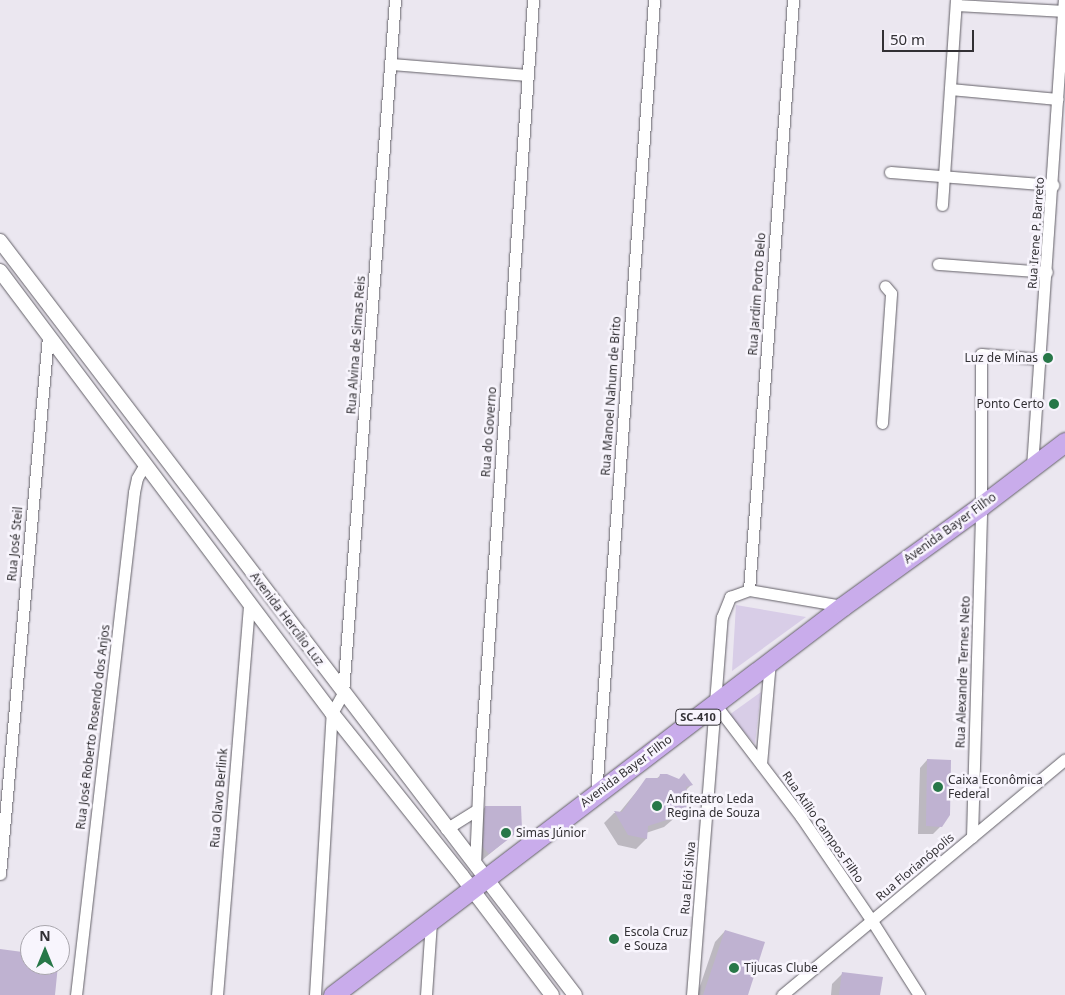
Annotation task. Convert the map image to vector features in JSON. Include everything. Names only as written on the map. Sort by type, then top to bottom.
[{"type":"main road","name":"Avenida Bayer Filho","points":[[333,995],[431,922],[478,878],[596,794],[843,606],[981,506],[1065,442]]},
{"type":"street","name":"Rua Alvina de Simas Reis","points":[[343,693],[395,0]]},
{"type":"street","name":"Rua do Governo","points":[[478,878],[477,810],[533,0]]},
{"type":"street","name":"Rua Manoel Nahum de Brito","points":[[596,794],[654,0]]},
{"type":"street","name":"Rua Jardim Porto Belo","points":[[749,590],[793,0]]},
{"type":"street","points":[[942,205],[956,2],[1064,8]]},
{"type":"street","name":"Rua Irene P. Barreto","points":[[1032,467],[1058,98],[1062,84],[1064,8]]},
{"type":"street","points":[[391,64],[528,75]]},
{"type":"street","points":[[950,89],[1058,98]]},
{"type":"street","points":[[890,172],[1053,185]]},
{"type":"street","name":"Avenida Hercílio Luz","points":[[0,241],[446,829],[552,995]]},
{"type":"street","points":[[938,264],[1047,272]]},
{"type":"street","name":"Avenida Hercílio Luz","points":[[0,271],[332,713],[478,878],[575,995]]},
{"type":"street","points":[[882,423],[892,293],[885,286]]},
{"type":"street","name":"Rua José Steil","points":[[0,874],[48,336]]},
{"type":"street","name":"Rua Alexandre Ternes Neto","points":[[972,838],[981,506],[981,354],[1041,358]]},
{"type":"street","name":"Rua José Roberto Rosendo dos Anjos","points":[[76,995],[134,492],[137,478],[144,464]]},
{"type":"street","points":[[749,590],[843,606]]},
{"type":"street","name":"Rua Elói Silva","points":[[692,995],[722,617],[730,597],[749,590]]},
{"type":"street","name":"Rua Olavo Berlink","points":[[217,995],[249,602]]},
{"type":"street","points":[[760,764],[770,662]]},
{"type":"street","points":[[315,995],[332,713],[343,693]]},
{"type":"street","name":"Rua Atílio Campos Filho","points":[[715,704],[801,817],[872,921],[919,995]]},
{"type":"street","name":"Rua Florianópolis","points":[[782,995],[1065,759]]},
{"type":"street","points":[[446,829],[477,810]]},
{"type":"street","points":[[426,995],[431,922]]},
{"type":"shaded area","points":[[736,605],[806,617],[732,671]]},
{"type":"shaded area","points":[[761,692],[755,744],[729,715]]},
{"type":"building","name":"Caixa Econômica Federal","points":[[927,759],[951,760],[950,815],[942,827],[926,826]]},
{"type":"building","name":"Anfiteatro Leda Regina de Souza","points":[[684,773],[693,785],[686,787],[688,795],[686,809],[676,809],[676,817],[648,826],[647,839],[628,835],[614,811],[622,812],[646,778],[659,778],[660,774],[667,774],[679,779]]},
{"type":"building","points":[[485,806],[521,806],[522,829],[489,854],[483,847]]},
{"type":"building","name":"Tijucas Clube","points":[[725,930],[765,942],[748,995],[703,995]]},
{"type":"building","points":[[0,949],[20,952],[20,975],[57,975],[55,995],[0,995]]},
{"type":"building","points":[[842,972],[883,977],[880,995],[839,995]]},
{"type":"place","name":"Luz de Minas","points":[[1048,358]]},
{"type":"place","name":"Ponto Certo","points":[[1054,404]]},
{"type":"place","name":"Caixa Econômica Federal","points":[[938,787]]},
{"type":"place","name":"Anfiteatro Leda Regina de Souza","points":[[657,806]]},
{"type":"place","name":"Simas Júnior","points":[[506,833]]},
{"type":"place","name":"Escola Cruz e Souza","points":[[614,939]]},
{"type":"place","name":"Tijucas Clube","points":[[734,968]]}]
